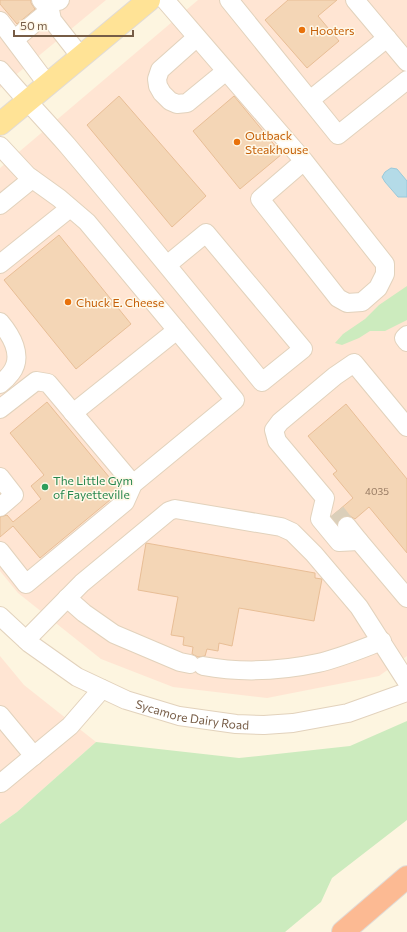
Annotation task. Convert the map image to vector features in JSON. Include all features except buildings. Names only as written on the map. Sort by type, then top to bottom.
[{"type":"highway","points":[[343,932],[407,877]]},
{"type":"highway","points":[[356,932],[407,880]]},
{"type":"main road","points":[[0,124],[151,1]]},
{"type":"street","points":[[355,0],[407,62]]},
{"type":"street","points":[[151,1],[196,38],[226,71],[304,161],[384,264],[385,274],[378,288],[362,302],[347,303],[338,298],[260,200],[304,161]]},
{"type":"street","points":[[233,2],[338,135],[407,80]]},
{"type":"street","points":[[52,3],[52,20],[81,58]]},
{"type":"street","points":[[14,39],[52,3]]},
{"type":"street","points":[[0,21],[48,85]]},
{"type":"street","points":[[196,38],[160,70],[157,79],[158,86],[162,94],[170,101],[177,104],[187,103],[226,71]]},
{"type":"street","points":[[310,100],[387,38]]},
{"type":"street","points":[[0,70],[26,102],[66,144],[262,382],[303,349],[206,233],[167,265]]},
{"type":"street","points":[[0,146],[32,179],[87,222],[235,400],[133,484],[125,502],[26,584],[0,551]]},
{"type":"street","points":[[0,205],[32,179]]},
{"type":"street","points":[[0,264],[70,208]]},
{"type":"street","points":[[0,322],[9,333],[14,344],[16,360],[11,374],[0,384]]},
{"type":"street","points":[[73,413],[177,330]]},
{"type":"street","points":[[407,335],[404,338],[407,342]]},
{"type":"street","points":[[0,338],[5,351],[5,358],[0,369]]},
{"type":"street","points":[[407,427],[354,363],[335,376],[280,422],[274,430],[278,442],[407,598]]},
{"type":"street","points":[[0,409],[36,382],[48,383],[133,484]]},
{"type":"street","points":[[0,477],[14,495],[0,507]]},
{"type":"street","points":[[26,640],[82,583],[169,511],[175,509],[281,528],[292,532],[314,554],[359,607],[407,682]]},
{"type":"street","points":[[336,512],[320,519],[339,542],[359,541]]},
{"type":"street","points":[[67,598],[84,613],[114,634],[180,662],[226,670],[271,670],[319,663],[382,641]]},
{"type":"street","name":"Sycamore Dairy Road","points":[[0,616],[26,640],[77,677],[126,700],[179,716],[236,724],[264,725],[293,723],[348,713],[407,692]]},
{"type":"street","points":[[0,782],[1,784],[70,726],[102,689]]},
{"type":"street","points":[[0,715],[34,756]]},
{"type":"shaded area","points":[[0,0],[106,0],[0,88]]},
{"type":"shaded area","points":[[198,0],[407,0],[407,656],[379,676],[267,698],[173,687],[101,659],[18,593],[0,571],[0,168]]},
{"type":"shaded area","points":[[0,656],[24,685],[96,742],[17,812],[0,824]]},
{"type":"green space","points":[[407,286],[407,320],[385,331],[370,331],[359,338],[342,345],[335,343],[343,334],[365,319],[379,305]]},
{"type":"green space","points":[[407,721],[407,820],[332,878],[321,902],[285,932],[0,932],[0,824],[17,812],[96,742],[239,758],[350,746]]},
{"type":"water","points":[[391,168],[397,169],[407,181],[407,197],[398,197],[382,177],[385,172]]},
{"type":"tunnel","points":[[336,512],[347,526]]},
{"type":"place","name":"Hooters","points":[[302,30]]},
{"type":"place","name":"Outback Steakhouse","points":[[237,142]]},
{"type":"place","name":"Chuck E. Cheese","points":[[68,302]]},
{"type":"place","name":"The Little Gym of Fayetteville","points":[[45,487]]}]
